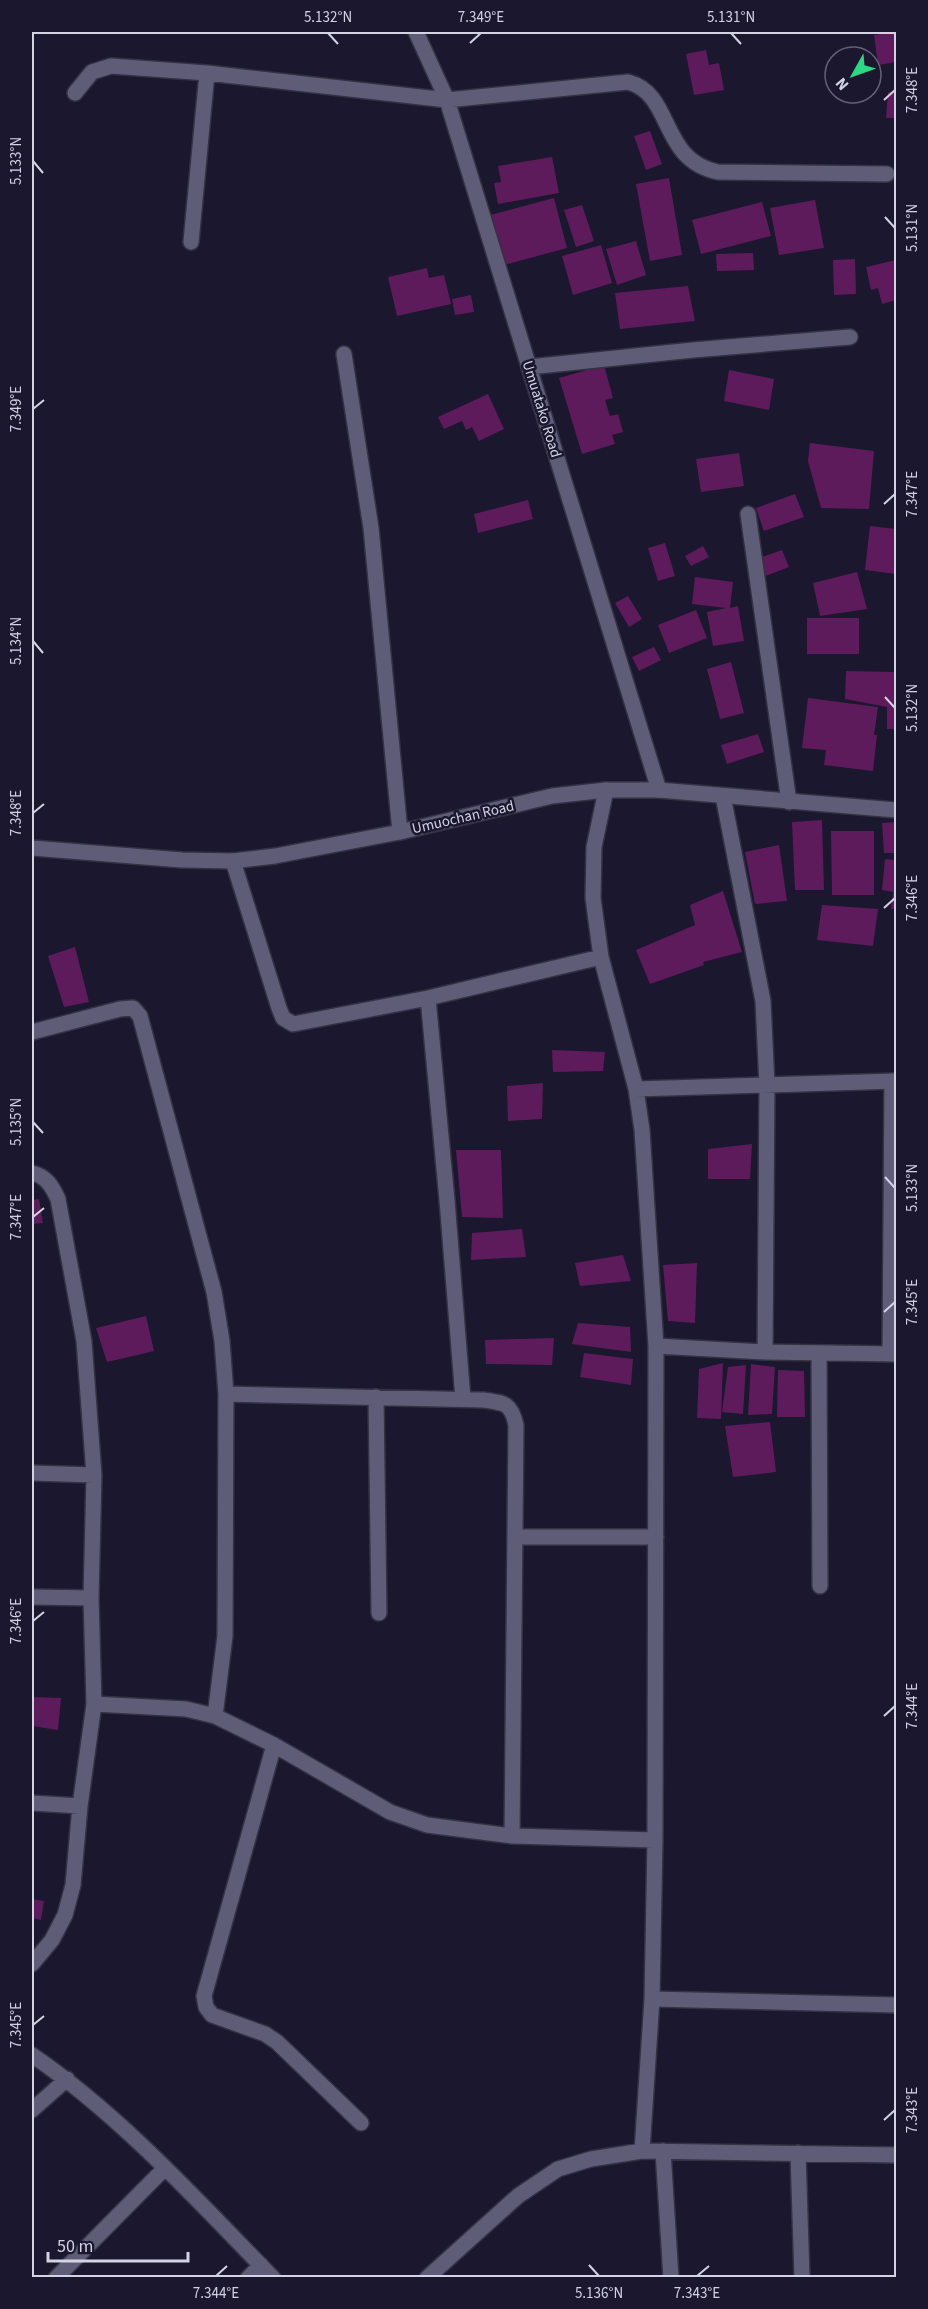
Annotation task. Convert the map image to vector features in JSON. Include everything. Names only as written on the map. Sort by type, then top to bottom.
[{"type":"street","name":"Umuatako Road","points":[[416,32],[447,100],[659,790]]},
{"type":"street","points":[[75,93],[92,72],[111,66],[447,100],[628,82],[639,85],[650,94],[681,150],[688,160],[702,169],[718,172],[886,174]]},
{"type":"street","points":[[190,242],[207,74]]},
{"type":"street","points":[[529,367],[850,337]]},
{"type":"street","points":[[344,354],[371,528],[400,832]]},
{"type":"street","points":[[748,514],[789,802]]},
{"type":"street","points":[[606,790],[594,847],[593,898],[601,957],[636,1089],[642,1130],[656,1346],[655,1840],[652,2000],[642,2151]]},
{"type":"street","name":"Umuochan Road","points":[[32,848],[182,860],[233,861],[275,856],[400,832],[552,796],[606,790],[659,790],[897,810]]},
{"type":"street","points":[[723,796],[763,1001],[766,1085],[765,1352]]},
{"type":"street","points":[[233,861],[283,1018],[293,1024],[428,998],[601,957]]},
{"type":"street","points":[[428,998],[463,1400]]},
{"type":"street","points":[[32,1032],[120,1009],[133,1008],[140,1016],[214,1292],[222,1341],[226,1394],[225,1636],[215,1716]]},
{"type":"street","points":[[636,1089],[894,1081],[893,1354],[765,1352],[656,1346]]},
{"type":"street","points":[[32,1173],[40,1175],[51,1185],[58,1199],[84,1341],[94,1475],[91,1598],[94,1704],[80,1806],[73,1885],[65,1915],[52,1940],[32,1964]]},
{"type":"street","points":[[819,1353],[820,1586]]},
{"type":"street","points":[[226,1394],[463,1400],[504,1403],[513,1412],[516,1425],[512,1836]]},
{"type":"street","points":[[376,1398],[379,1613]]},
{"type":"street","points":[[32,1473],[94,1475]]},
{"type":"street","points":[[515,1537],[656,1537]]},
{"type":"street","points":[[32,1597],[91,1598]]},
{"type":"street","points":[[94,1704],[186,1709],[215,1716],[274,1745],[390,1812],[427,1825],[512,1836],[655,1840]]},
{"type":"street","points":[[274,1745],[204,1996],[206,2007],[212,2015],[265,2034],[277,2042],[361,2123]]},
{"type":"street","points":[[32,1803],[80,1806]]},
{"type":"street","points":[[652,2000],[897,2005]]},
{"type":"street","points":[[32,2055],[67,2079],[165,2168],[273,2277]]},
{"type":"street","points":[[32,2110],[67,2079]]},
{"type":"street","points":[[427,2277],[518,2196],[558,2169],[591,2159],[642,2151],[897,2155]]},
{"type":"street","points":[[663,2151],[670,2277]]},
{"type":"street","points":[[798,2153],[802,2277]]},
{"type":"street","points":[[56,2277],[165,2168]]},
{"type":"street","points":[[248,2277],[261,2265]]},
{"type":"building","points":[[896,32],[896,62],[883,64],[883,45],[875,45],[874,35]]},
{"type":"building","points":[[706,50],[709,65],[719,63],[724,90],[694,95],[686,54]]},
{"type":"building","points":[[888,92],[896,93],[896,118],[886,118]]},
{"type":"building","points":[[650,131],[662,164],[646,170],[634,136]]},
{"type":"building","points":[[552,157],[559,193],[498,204],[494,183],[501,182],[498,166]]},
{"type":"building","points":[[669,178],[682,255],[650,261],[636,184]]},
{"type":"building","points":[[554,198],[567,248],[504,265],[490,215]]},
{"type":"building","points":[[815,200],[824,248],[779,255],[770,208]]},
{"type":"building","points":[[762,202],[771,236],[701,254],[692,220]]},
{"type":"building","points":[[582,205],[594,241],[576,247],[564,210]]},
{"type":"building","points":[[636,241],[646,275],[617,285],[606,249]]},
{"type":"building","points":[[601,245],[612,283],[573,295],[562,256]]},
{"type":"building","points":[[753,253],[754,270],[717,271],[716,254]]},
{"type":"building","points":[[855,259],[856,294],[834,295],[833,260]]},
{"type":"building","points":[[896,260],[896,300],[882,304],[878,288],[871,290],[866,267]]},
{"type":"building","points":[[427,268],[429,278],[444,275],[451,304],[397,316],[388,277]]},
{"type":"building","points":[[688,286],[695,321],[620,329],[615,293]]},
{"type":"building","points":[[471,295],[474,312],[455,315],[452,299]]},
{"type":"building","points":[[604,365],[613,398],[605,400],[610,416],[618,414],[623,432],[612,435],[615,444],[582,454],[559,378]]},
{"type":"building","points":[[729,370],[774,379],[769,410],[724,401]]},
{"type":"building","points":[[488,394],[504,429],[479,441],[472,427],[466,430],[462,421],[444,429],[438,417]]},
{"type":"building","points":[[810,443],[874,451],[869,509],[821,508],[808,461]]},
{"type":"building","points":[[739,453],[744,486],[701,492],[696,459]]},
{"type":"building","points":[[795,494],[804,517],[764,531],[756,508]]},
{"type":"building","points":[[528,500],[533,519],[478,533],[474,514]]},
{"type":"building","points":[[870,526],[896,529],[896,574],[865,570]]},
{"type":"building","points":[[665,543],[675,576],[658,581],[648,548]]},
{"type":"building","points":[[703,546],[709,557],[691,566],[685,556]]},
{"type":"building","points":[[782,550],[789,567],[763,577],[756,559]]},
{"type":"building","points":[[857,572],[867,609],[820,616],[813,583]]},
{"type":"building","points":[[695,577],[733,582],[730,608],[738,606],[744,641],[713,646],[707,612],[726,608],[692,604]]},
{"type":"building","points":[[628,596],[642,619],[629,627],[615,603]]},
{"type":"building","points":[[696,610],[707,638],[669,653],[658,625]]},
{"type":"building","points":[[807,618],[859,618],[859,654],[807,654]]},
{"type":"building","points":[[654,647],[661,660],[639,671],[632,657]]},
{"type":"building","points":[[731,662],[744,713],[720,719],[707,669]]},
{"type":"building","points":[[846,671],[896,672],[896,729],[887,729],[887,707],[845,699]]},
{"type":"building","points":[[808,698],[878,707],[874,735],[877,735],[873,771],[824,765],[826,750],[802,748]]},
{"type":"building","points":[[758,734],[764,752],[727,764],[721,745]]},
{"type":"building","points":[[822,820],[824,890],[795,890],[792,822]]},
{"type":"building","points":[[896,822],[896,853],[884,853],[882,823]]},
{"type":"building","points":[[831,831],[874,831],[874,895],[832,895]]},
{"type":"building","points":[[779,845],[787,901],[755,904],[745,852]]},
{"type":"building","points":[[885,859],[896,860],[896,909],[891,909],[893,892],[882,890]]},
{"type":"building","points":[[723,891],[742,952],[703,962],[704,965],[650,984],[636,950],[695,925],[690,905]]},
{"type":"building","points":[[822,905],[878,909],[873,946],[817,940]]},
{"type":"building","points":[[75,947],[89,1002],[64,1007],[48,956]]},
{"type":"building","points":[[552,1050],[605,1052],[603,1071],[553,1072]]},
{"type":"building","points":[[543,1083],[542,1119],[508,1121],[507,1086]]},
{"type":"building","points":[[752,1144],[750,1179],[708,1179],[708,1149]]},
{"type":"building","points":[[456,1150],[501,1150],[503,1218],[462,1217]]},
{"type":"building","points":[[39,1199],[43,1223],[32,1224],[32,1200]]},
{"type":"building","points":[[522,1229],[526,1257],[471,1260],[472,1233]]},
{"type":"building","points":[[623,1255],[631,1281],[580,1286],[575,1263]]},
{"type":"building","points":[[697,1263],[695,1323],[668,1321],[663,1265]]},
{"type":"building","points":[[146,1316],[154,1351],[107,1362],[96,1328]]},
{"type":"building","points":[[578,1323],[630,1327],[631,1352],[572,1344]]},
{"type":"building","points":[[554,1338],[552,1365],[486,1364],[485,1340]]},
{"type":"building","points":[[584,1353],[633,1359],[631,1385],[580,1377]]},
{"type":"building","points":[[723,1363],[721,1419],[697,1418],[699,1369]]},
{"type":"building","points":[[751,1364],[775,1367],[772,1414],[748,1415]]},
{"type":"building","points":[[746,1365],[743,1414],[722,1412],[728,1367]]},
{"type":"building","points":[[778,1370],[804,1371],[805,1417],[777,1417]]},
{"type":"building","points":[[770,1422],[776,1472],[733,1477],[725,1426]]},
{"type":"building","points":[[32,1697],[61,1698],[58,1730],[32,1726]]},
{"type":"building","points":[[32,1899],[44,1901],[41,1920],[32,1918]]}]
